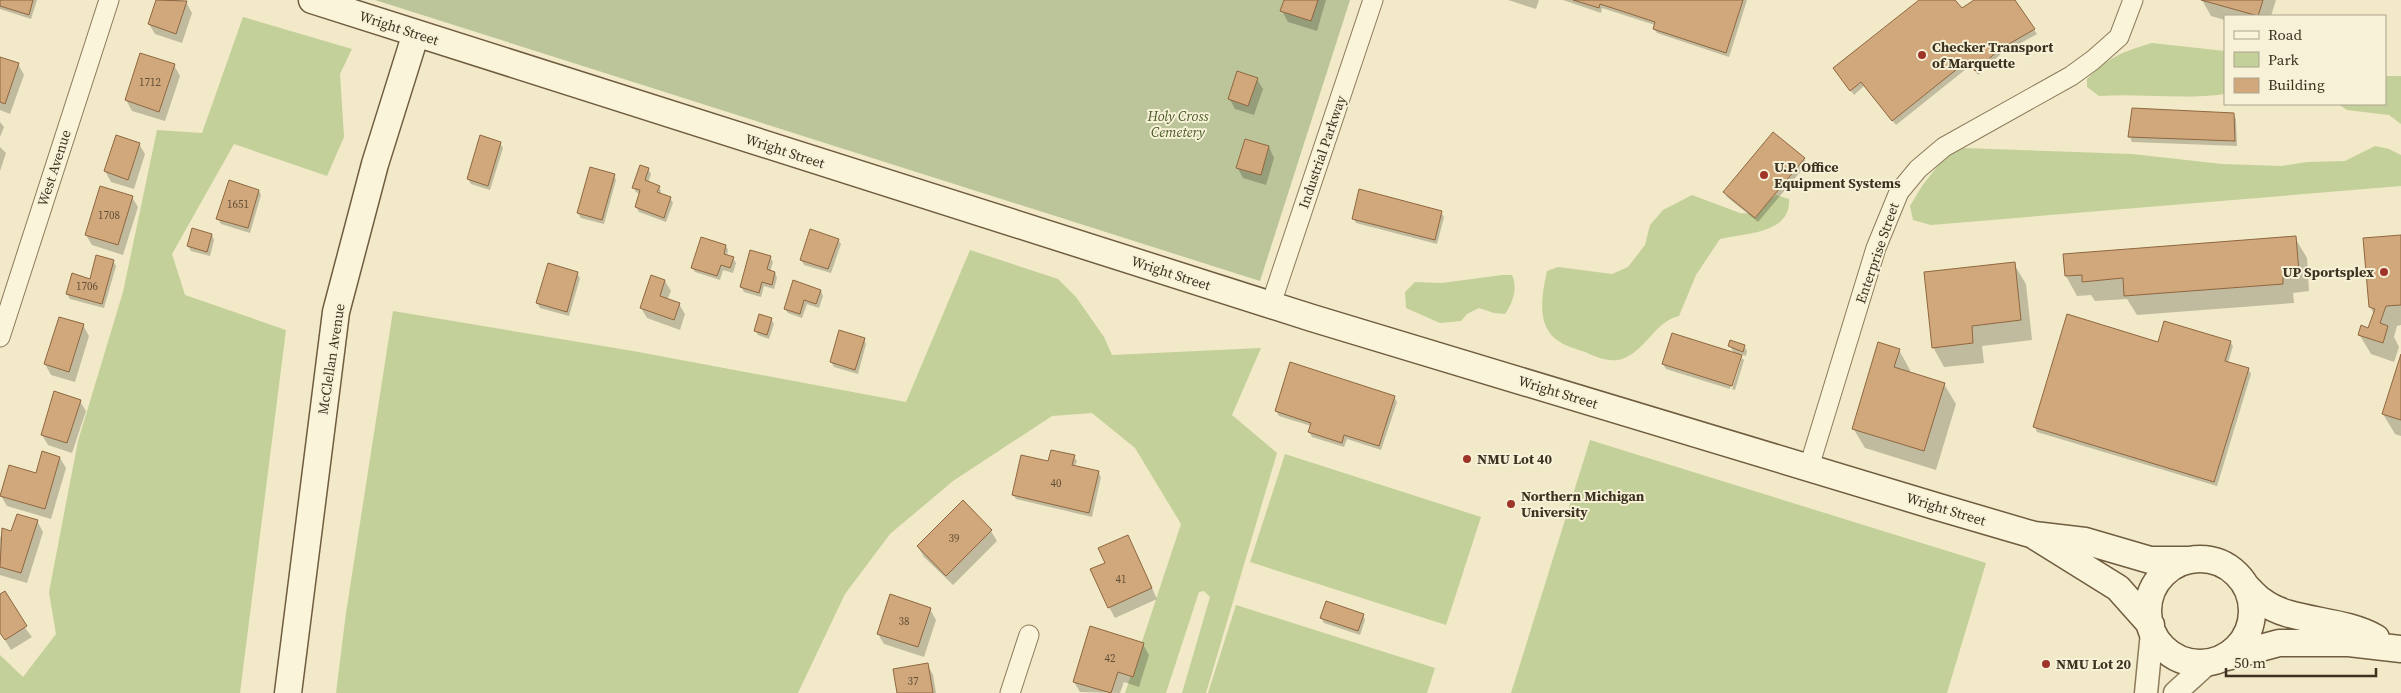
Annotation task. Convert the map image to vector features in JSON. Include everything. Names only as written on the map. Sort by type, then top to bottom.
[{"type":"main road","name":"Wright Street","points":[[312,0],[1271,304],[2034,535],[2085,541],[2150,560],[2191,560]]},
{"type":"main road","name":"McClellan Avenue","points":[[288,693],[336,312],[375,164],[416,33]]},
{"type":"main road","name":"Wright Street","points":[[2034,535],[2118,588],[2151,629]]},
{"type":"main road","points":[[2191,560],[2206,560],[2222,564],[2235,573],[2262,601],[2284,612],[2358,629],[2395,647],[2279,643],[2215,661],[2186,661],[2172,655],[2160,645],[2151,629],[2149,602],[2154,587],[2163,575],[2176,565],[2191,560]]},
{"type":"main road","points":[[2215,661],[2230,654],[2241,644],[2248,631],[2252,615],[2245,585]]},
{"type":"street","name":"West Avenue","points":[[0,337],[109,0]]},
{"type":"street","name":"Industrial Parkway","points":[[1271,304],[1373,0]]},
{"type":"street","name":"Enterprise Street","points":[[1809,467],[1876,248],[1899,192],[1918,169],[1944,147],[2071,76],[2094,60],[2119,37],[2132,0]]},
{"type":"street","points":[[2146,693],[2151,629]]},
{"type":"street","points":[[1010,693],[1029,635]]},
{"type":"street","points":[[2175,693],[2215,661]]},
{"type":"green space","name":"Holy Cross Cemetery","points":[[375,0],[1350,0],[1260,281]]},
{"type":"green space","points":[[243,17],[352,49],[340,74],[344,137],[327,176],[234,144],[172,254],[185,295],[286,330],[240,693],[0,693],[0,655],[23,677],[56,634],[49,592],[78,441],[123,292],[157,130],[202,133]]},
{"type":"green space","points":[[2152,43],[2224,51],[2224,94],[2209,96],[2099,96],[2087,87],[2087,79],[2095,71],[2110,60],[2133,49]]},
{"type":"green space","points":[[2386,76],[2401,76],[2401,124],[2389,115],[2347,110],[2340,105],[2386,105]]},
{"type":"green space","points":[[2375,146],[2389,149],[2401,155],[2401,186],[1931,225],[1913,220],[1910,206],[1922,186],[1943,159],[1964,148],[2132,154],[2222,164],[2282,166],[2307,162],[2345,161]]},
{"type":"green space","points":[[1692,195],[1740,213],[1753,214],[1776,195],[1789,199],[1788,211],[1783,219],[1765,230],[1720,239],[1696,275],[1679,316],[1663,324],[1638,350],[1630,355],[1617,360],[1603,359],[1566,345],[1552,336],[1547,328],[1542,310],[1543,290],[1547,271],[1558,267],[1612,274],[1628,267],[1645,245],[1650,225],[1663,210]]},
{"type":"green space","points":[[970,250],[1058,279],[1076,297],[1104,337],[1112,355],[1261,348],[1232,415],[1277,453],[1206,693],[1182,693],[1210,597],[1204,591],[1199,592],[1166,693],[1125,693],[1181,524],[1135,448],[1092,413],[1052,416],[953,481],[890,534],[845,594],[798,693],[336,693],[346,613],[393,311],[633,351],[906,402]]},
{"type":"green space","points":[[1512,275],[1515,285],[1512,300],[1505,314],[1479,308],[1467,314],[1461,321],[1440,323],[1406,308],[1405,292],[1415,282],[1442,283]]},
{"type":"green space","points":[[1590,440],[1986,563],[1947,693],[1511,693]]},
{"type":"green space","points":[[1285,454],[1481,517],[1446,625],[1250,562]]},
{"type":"green space","points":[[1236,605],[1435,668],[1427,693],[1208,693]]},
{"type":"building","points":[[0,0],[33,0],[29,15],[0,6]]},
{"type":"building","points":[[156,0],[187,1],[176,34],[148,24]]},
{"type":"building","points":[[1284,0],[1318,0],[1311,21],[1280,11]]},
{"type":"building","points":[[1573,0],[1743,0],[1726,53],[1653,29],[1655,22],[1600,4],[1599,8]]},
{"type":"building","name":"Checker Transport of Marquette","points":[[1919,0],[1955,0],[1962,8],[1974,0],[2015,0],[2035,29],[2000,49],[1975,71],[1967,61],[1892,121],[1861,82],[1850,91],[1833,68]]},
{"type":"building","points":[[2201,0],[2263,0],[2258,15]]},
{"type":"building","points":[[140,53],[175,64],[159,112],[125,100]]},
{"type":"building","points":[[0,57],[19,63],[5,104],[0,102]]},
{"type":"building","points":[[1237,71],[1258,78],[1248,106],[1228,99]]},
{"type":"building","points":[[2132,108],[2234,113],[2235,141],[2128,137]]},
{"type":"building","name":"U.P. Office Equipment Systems","points":[[1773,132],[1805,158],[1755,218],[1723,192]]},
{"type":"building","points":[[116,135],[140,143],[128,180],[104,171]]},
{"type":"building","points":[[480,135],[501,142],[488,186],[467,179]]},
{"type":"building","points":[[1245,139],[1269,146],[1261,175],[1236,168]]},
{"type":"building","points":[[640,165],[649,168],[645,180],[660,186],[657,192],[671,197],[664,218],[635,207],[640,190],[632,188]]},
{"type":"building","points":[[590,167],[615,174],[602,220],[577,213]]},
{"type":"building","points":[[229,180],[259,190],[248,228],[216,219]]},
{"type":"building","points":[[100,186],[133,196],[118,245],[85,235]]},
{"type":"building","points":[[1359,189],[1442,211],[1435,240],[1352,219]]},
{"type":"building","points":[[192,228],[212,234],[207,252],[187,246]]},
{"type":"building","points":[[810,229],[839,239],[828,269],[800,260]]},
{"type":"building","name":"UP Sportsplex","points":[[2401,235],[2401,305],[2386,306],[2380,323],[2388,326],[2383,343],[2358,335],[2361,325],[2368,328],[2375,309],[2369,307],[2363,238]]},
{"type":"building","points":[[2296,236],[2299,272],[2283,273],[2283,284],[2124,296],[2123,278],[2082,282],[2082,275],[2065,276],[2063,254]]},
{"type":"building","points":[[701,237],[726,245],[724,254],[734,257],[730,268],[721,265],[717,276],[691,268]]},
{"type":"building","points":[[750,250],[771,256],[767,269],[775,272],[772,285],[762,282],[759,293],[740,287]]},
{"type":"building","points":[[96,255],[114,260],[102,304],[66,294],[72,273],[90,279]]},
{"type":"building","points":[[2015,262],[2021,320],[1972,326],[1973,343],[1932,348],[1924,272]]},
{"type":"building","points":[[548,263],[578,272],[567,312],[536,303]]},
{"type":"building","points":[[651,275],[665,280],[660,296],[680,303],[674,320],[640,308]]},
{"type":"building","points":[[793,280],[821,290],[816,304],[804,300],[800,314],[784,309]]},
{"type":"building","points":[[759,314],[772,318],[767,335],[754,331]]},
{"type":"building","points":[[2067,314],[2158,342],[2164,321],[2231,341],[2225,361],[2249,368],[2214,482],[2033,427]]},
{"type":"building","points":[[59,317],[84,324],[69,372],[44,364]]},
{"type":"building","points":[[839,330],[865,338],[855,370],[830,362]]},
{"type":"building","points":[[1672,333],[1742,355],[1732,386],[1662,364]]},
{"type":"building","points":[[1730,340],[1745,345],[1743,352],[1728,346]]},
{"type":"building","points":[[1878,342],[1900,349],[1894,367],[1945,383],[1924,451],[1852,429]]},
{"type":"building","points":[[2401,354],[2401,420],[2382,414]]},
{"type":"building","points":[[1290,362],[1395,396],[1379,446],[1344,435],[1342,443],[1308,432],[1311,423],[1275,411]]},
{"type":"building","points":[[54,391],[81,400],[67,443],[41,435]]},
{"type":"building","points":[[1051,450],[1075,455],[1072,465],[1099,471],[1089,513],[1012,495],[1021,455],[1048,461]]},
{"type":"building","points":[[42,451],[60,457],[45,509],[0,496],[9,465],[36,473]]},
{"type":"building","points":[[963,500],[992,530],[946,576],[917,546]]},
{"type":"building","points":[[17,514],[38,520],[21,573],[0,567],[2,528],[11,531]]},
{"type":"building","points":[[1128,535],[1152,588],[1108,608],[1090,569],[1105,563],[1098,548]]},
{"type":"building","points":[[5,591],[27,626],[5,640],[0,633],[0,594]]},
{"type":"building","points":[[890,594],[931,608],[918,647],[877,634]]},
{"type":"building","points":[[1326,601],[1364,614],[1358,631],[1320,618]]},
{"type":"building","points":[[1090,626],[1144,643],[1133,677],[1118,672],[1111,693],[1073,682]]},
{"type":"building","points":[[928,663],[933,693],[897,693],[893,669]]},
{"type":"place","name":"Checker Transport of Marquette","points":[[1922,55]]},
{"type":"place","name":"U.P. Office Equipment Systems","points":[[1764,175]]},
{"type":"place","name":"UP Sportsplex","points":[[2384,272]]},
{"type":"place","name":"NMU Lot 40","points":[[1467,459]]},
{"type":"place","name":"Northern Michigan University","points":[[1511,504]]},
{"type":"place","name":"NMU Lot 20","points":[[2046,664]]}]
